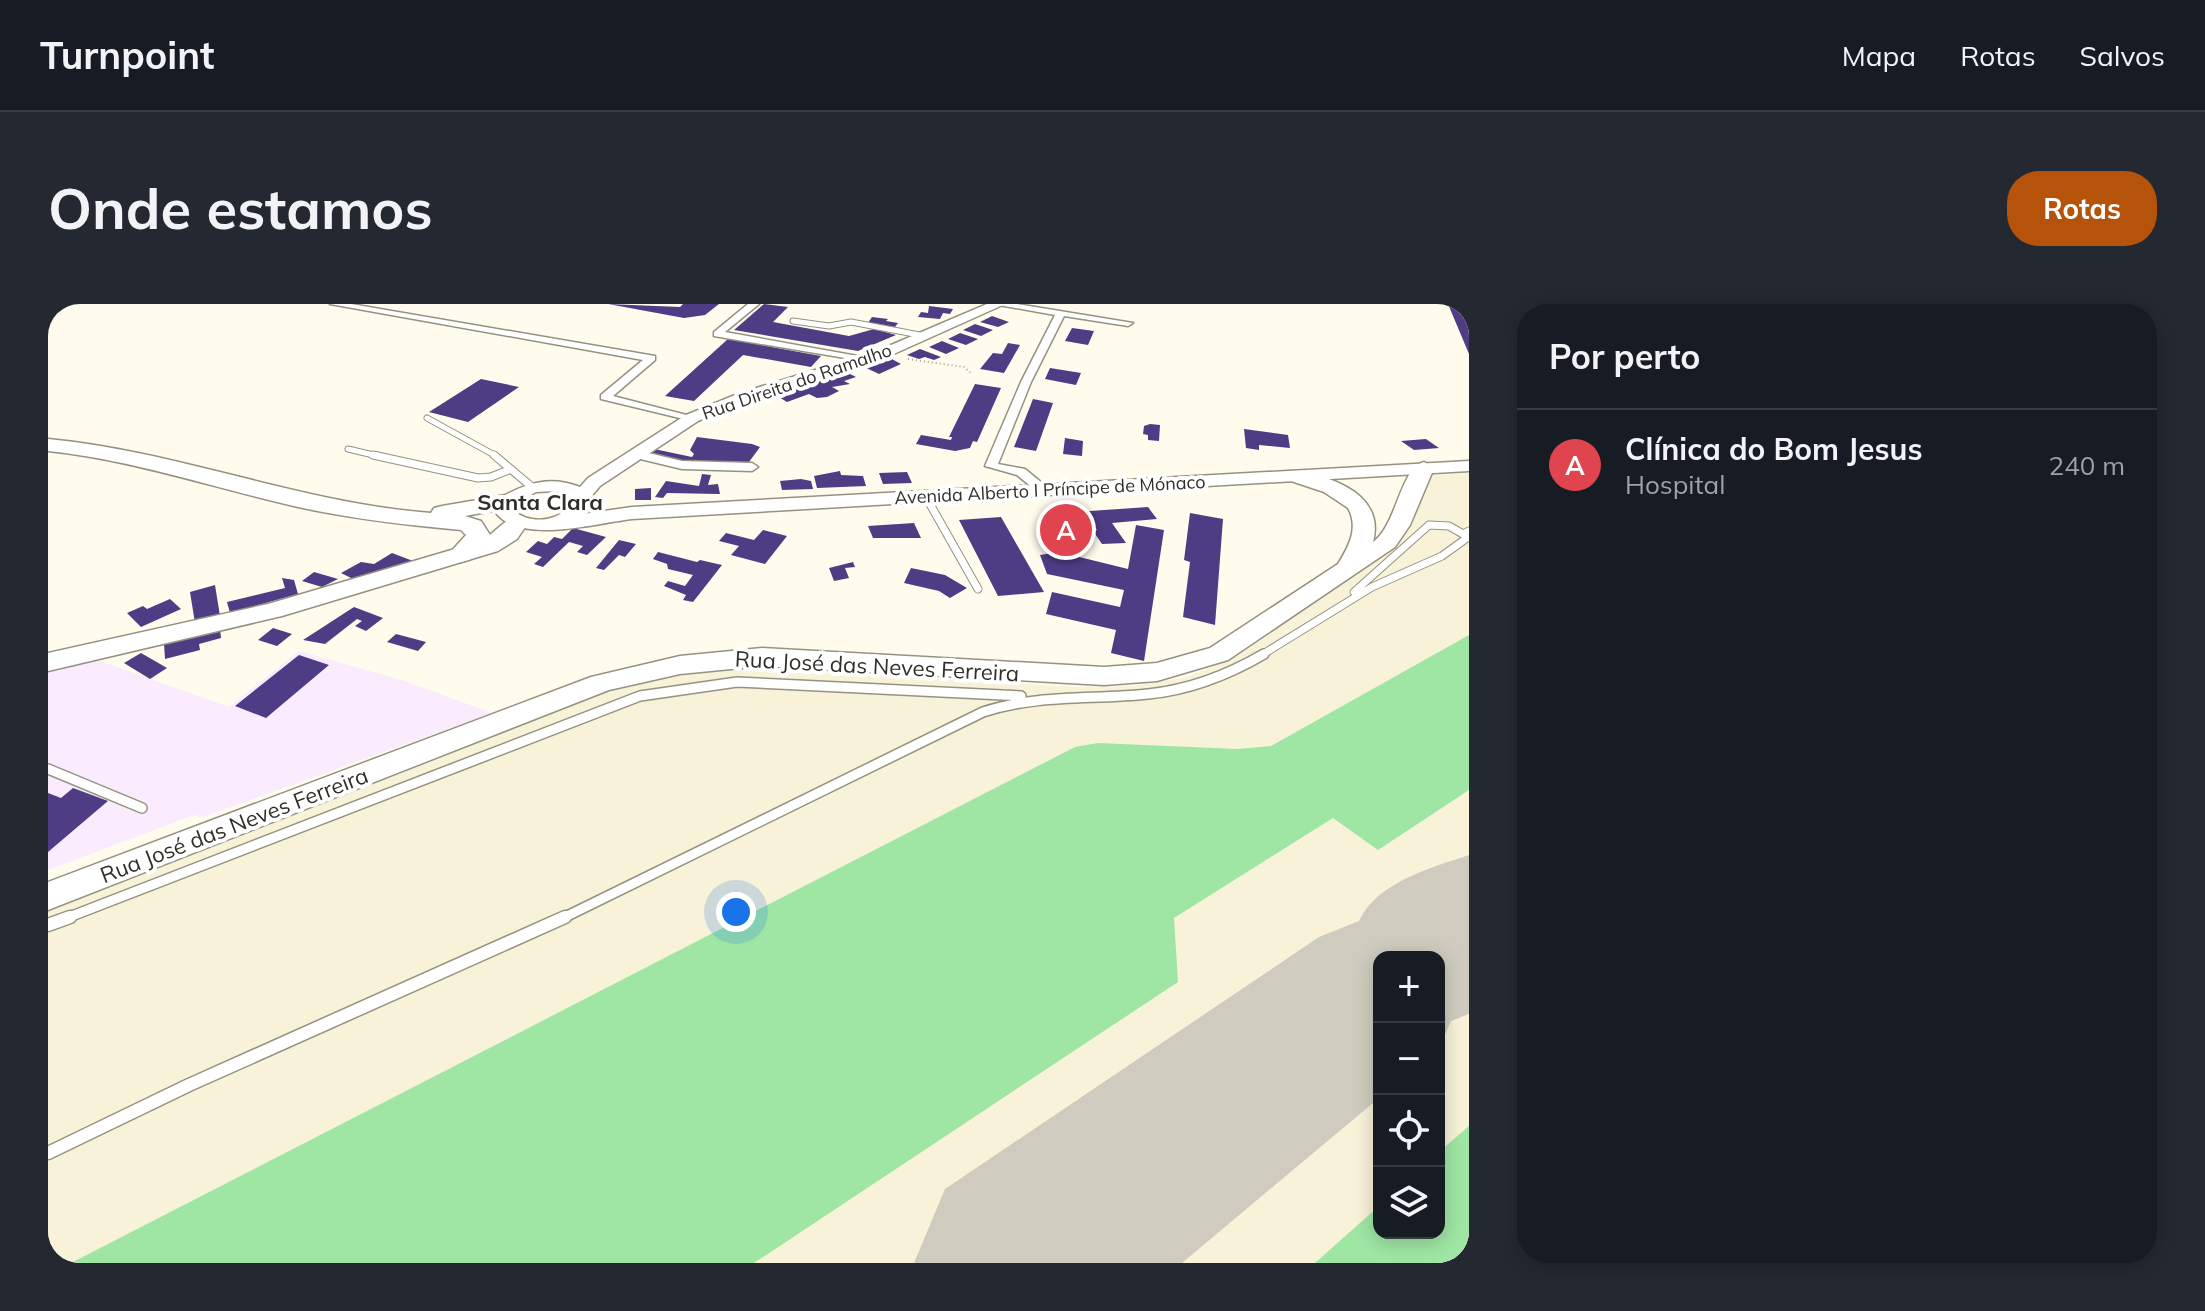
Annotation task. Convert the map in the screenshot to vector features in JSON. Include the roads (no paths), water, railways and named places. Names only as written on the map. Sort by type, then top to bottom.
[{"type":"highway","points":[[48,438],[132,447],[382,510],[511,514]]},
{"type":"highway","points":[[48,445],[99,450],[155,462],[374,516],[465,523],[477,530],[478,535],[475,544],[459,556]]},
{"type":"highway","points":[[434,520],[511,514]]},
{"type":"main road","name":"Rua Direita do Ramalho","points":[[555,523],[576,512],[580,501],[610,484],[636,454],[692,418],[745,396],[876,357],[998,304]]},
{"type":"main road","name":"Avenida Alberto I Príncipe de Mónaco","points":[[511,514],[529,525],[632,513],[1469,466]]},
{"type":"main road","name":"Rua José das Neves Ferreira","points":[[48,896],[600,683],[657,667],[712,659],[762,657],[1074,675],[1157,672],[1194,663],[1238,644],[1347,567],[1371,554],[1398,531],[1424,468]]},
{"type":"main road","points":[[1295,476],[1346,494],[1360,510],[1366,527],[1365,537],[1347,567]]},
{"type":"main road","name":"Rua Direita do Ramalho","points":[[532,487],[610,484]]},
{"type":"main road","points":[[610,484],[632,513]]},
{"type":"main road","name":"Avenida Alberto I Príncipe de Mónaco","points":[[558,486],[572,490],[580,501],[632,513]]},
{"type":"main road","points":[[48,662],[273,611],[459,556],[499,541],[511,514],[512,495],[532,487]]},
{"type":"street","points":[[335,304],[651,358],[605,397],[692,418]]},
{"type":"street","points":[[754,304],[717,334],[876,357]]},
{"type":"street","points":[[998,304],[1128,323]]},
{"type":"street","points":[[1044,491],[1029,476],[991,466],[1026,382],[1061,313]]},
{"type":"street","points":[[636,454],[682,465],[752,467]]},
{"type":"lane","points":[[793,321],[829,326],[851,322],[925,336]]},
{"type":"lane","points":[[427,418],[500,458],[532,487]]},
{"type":"lane","points":[[348,449],[478,478],[491,477],[511,469]]},
{"type":"lane","points":[[926,497],[978,589]]},
{"type":"lane","points":[[48,925],[640,696],[737,682],[1040,696],[1139,695],[1195,685],[1253,660],[1341,604],[1394,576],[1455,550],[1467,538],[1466,532],[1449,526],[1429,525],[1341,604]]},
{"type":"lane","points":[[48,1153],[169,1092],[455,967],[983,712],[1015,700],[1040,696]]},
{"type":"lane","points":[[48,769],[142,808]]},
{"type":"place","name":"Clínica do Bom Jesus","points":[[1066,530]]},
{"type":"district","name":"Santa Clara","points":[[540,502]]}]
